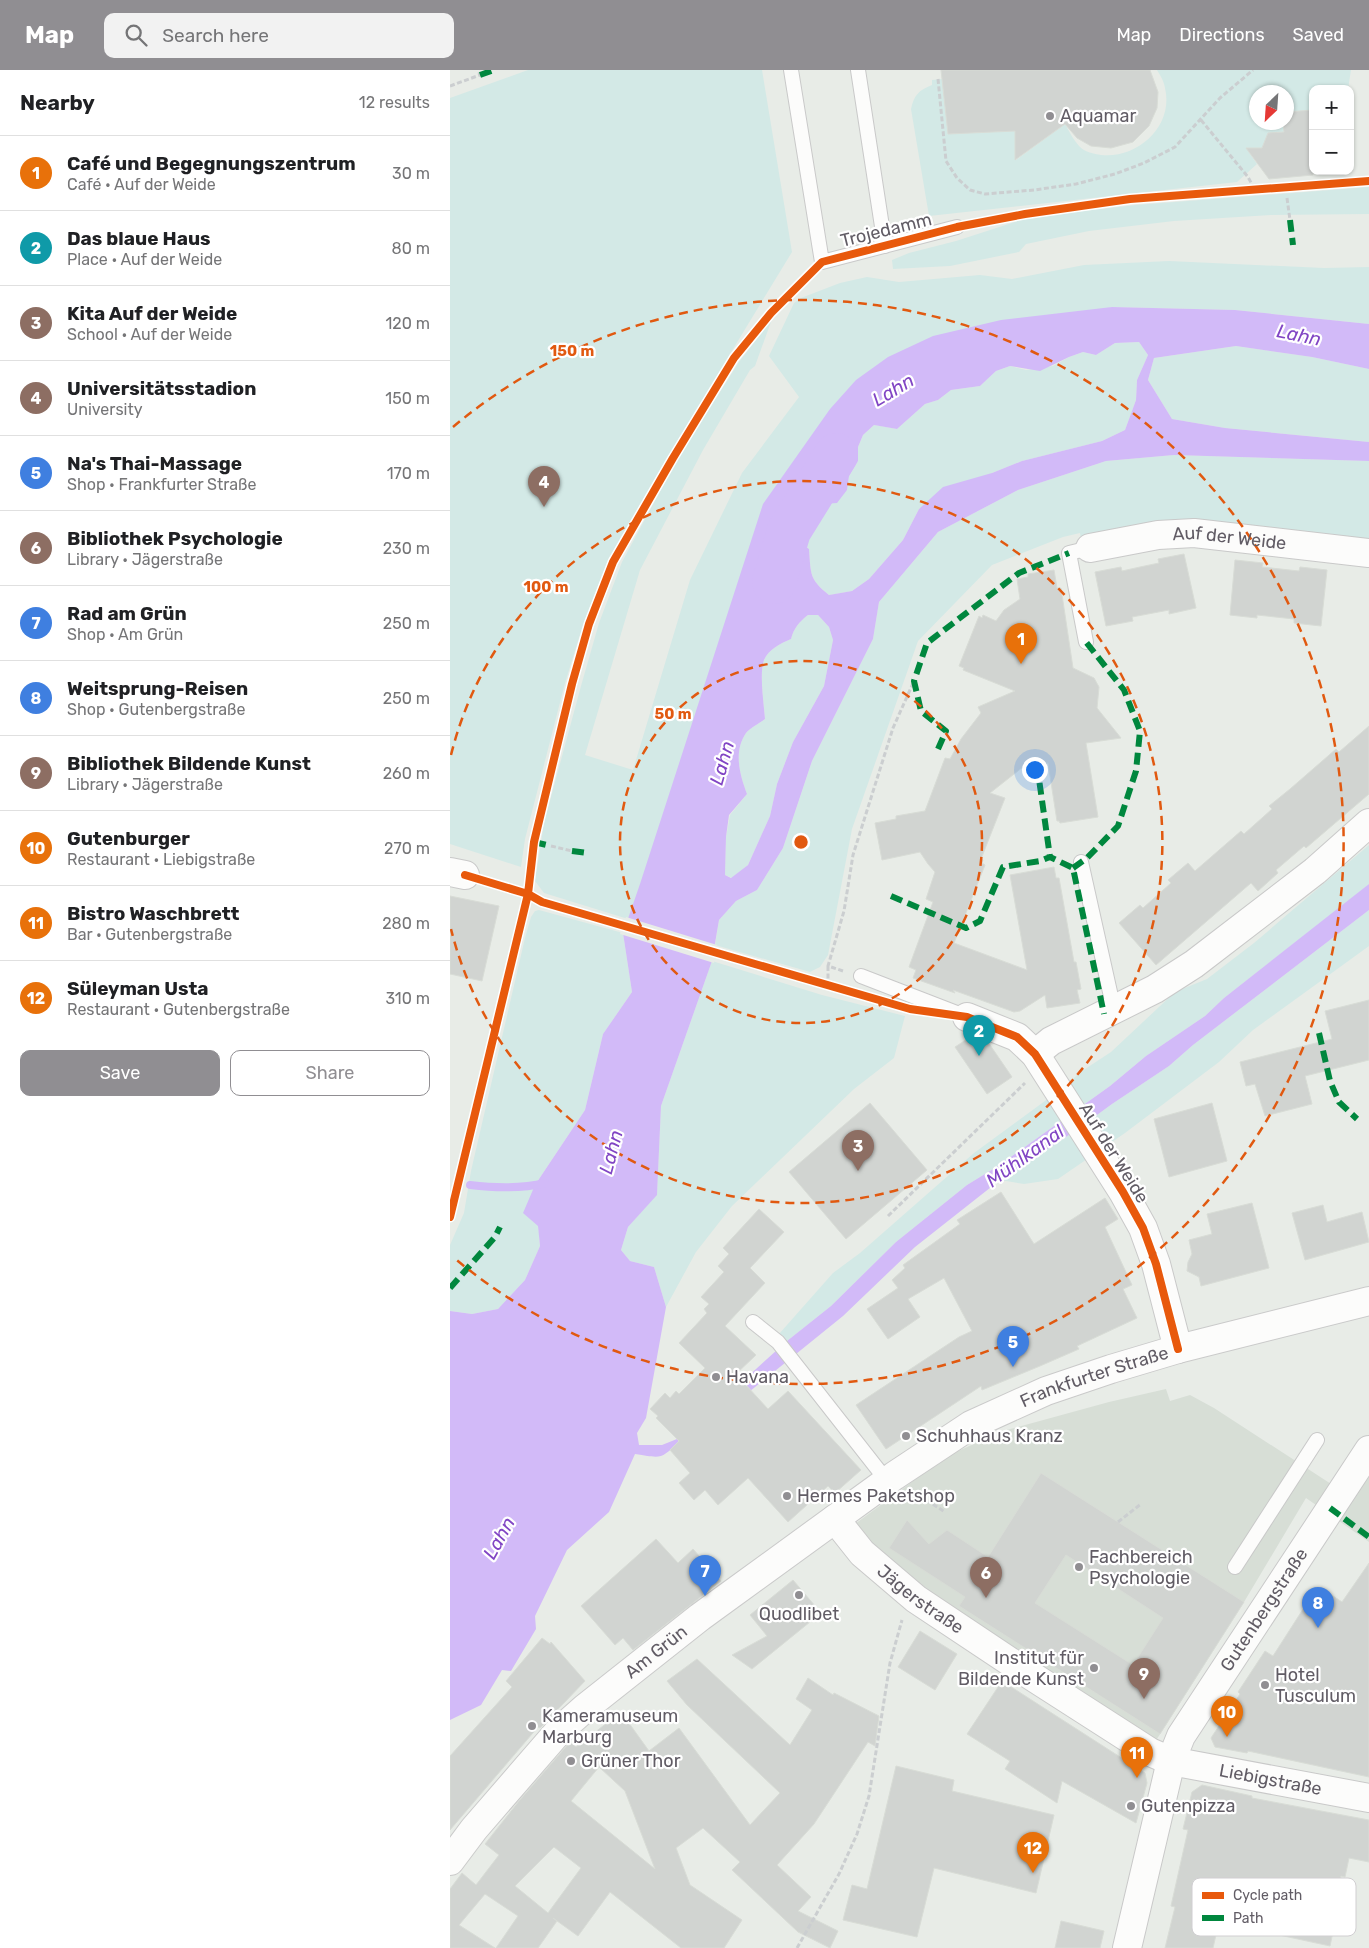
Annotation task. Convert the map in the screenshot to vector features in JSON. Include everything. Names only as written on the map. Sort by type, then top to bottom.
[{"type":"street","name":"Auf der Weide","points":[[1090,548],[1158,535],[1194,533],[1369,553]]},
{"type":"street","points":[[1043,1068],[1051,1041],[1155,989],[1194,964],[1315,870],[1369,822]]},
{"type":"street","name":"Auf der Weide","points":[[967,1018],[1017,1038],[1043,1068],[1101,1158],[1143,1228],[1156,1264],[1178,1349]]},
{"type":"street","name":"Frankfurter Straße","points":[[890,1479],[971,1425],[1046,1391],[1178,1349],[1369,1301]]},
{"type":"street","name":"Gutenbergstraße","points":[[1127,1948],[1171,1761],[1181,1736],[1369,1450]]},
{"type":"street","name":"Am Grün","points":[[450,1861],[474,1829],[558,1732],[585,1708],[700,1617],[890,1479]]},
{"type":"street","name":"Jägerstraße","points":[[835,1519],[862,1553],[916,1599],[1150,1752],[1171,1761]]},
{"type":"street","name":"Liebigstraße","points":[[1171,1761],[1369,1798]]},
{"type":"lane","name":"Trojedamm","points":[[791,70],[822,262],[957,227]]},
{"type":"lane","points":[[858,70],[885,246]]},
{"type":"lane","points":[[1086,642],[1069,553],[1090,548]]},
{"type":"lane","points":[[1081,862],[1114,1010]]},
{"type":"lane","name":"Auf der Weide","points":[[861,976],[967,1018]]},
{"type":"lane","points":[[753,1322],[778,1342],[890,1479]]},
{"type":"lane","points":[[1235,1567],[1317,1440]]},
{"type":"path","points":[[450,86],[480,75],[478,70]]},
{"type":"path","points":[[938,79],[946,161],[957,178],[970,190],[985,194],[1076,184],[1115,174],[1144,163],[1175,147],[1220,98],[1253,70]]},
{"type":"path","points":[[1201,120],[1248,177],[1255,190]]},
{"type":"path","points":[[1287,198],[1290,220]]},
{"type":"path","points":[[828,986],[828,966],[844,910],[854,856],[894,728],[914,681]]},
{"type":"path","points":[[551,846],[572,851]]},
{"type":"path","points":[[828,966],[861,976]]},
{"type":"path","points":[[888,1216],[1043,1068]]},
{"type":"path","points":[[890,1479],[945,1512]]},
{"type":"path","points":[[1118,1522],[1141,1504]]},
{"type":"path","points":[[797,1948],[839,1874],[857,1834],[869,1796],[890,1663],[903,1616],[916,1599]]},
{"type":"shaded area","points":[[528,70],[762,70],[792,252],[668,456],[609,558],[583,625],[565,683],[525,839],[521,867],[450,844],[450,98]]},
{"type":"shaded area","points":[[1157,70],[1351,70],[1349,85],[1309,85],[1309,110],[1294,111],[1294,85],[1249,85],[1249,130],[1284,130],[1284,132],[1268,133],[1262,148],[1251,148],[1248,151],[1257,164],[1237,182],[929,216],[911,109],[920,91],[932,85],[932,80],[942,79],[948,134],[1015,131],[1016,160],[1065,124],[1080,147],[1093,153],[1115,155],[1128,152],[1140,146],[1158,127],[1164,115],[1166,102],[1163,81]]},
{"type":"shaded area","points":[[1369,187],[1369,214],[1271,215],[1174,221],[1089,231],[1026,244],[1019,252],[950,266],[893,269],[892,260],[909,253],[956,241],[1030,217],[1136,205]]},
{"type":"shaded area","points":[[1169,261],[1324,268],[1369,267],[1369,324],[1235,310],[1112,307],[830,409],[628,919],[544,893],[535,881],[544,823],[599,623],[622,562],[678,458],[739,362],[772,319],[755,366],[750,370],[703,450],[640,570],[585,755],[633,770],[690,580],[742,473],[799,397],[769,356],[794,303],[801,298],[840,283],[867,277],[899,282],[980,275],[1012,279],[1084,265]]},
{"type":"shaded area","points":[[1139,342],[1148,355],[1137,380],[1136,400],[1125,430],[1102,441],[1022,461],[992,473],[919,509],[903,540],[869,579],[852,591],[829,595],[814,580],[809,549],[793,537],[794,521],[799,512],[812,501],[823,504],[847,490],[849,476],[858,461],[858,447],[863,435],[874,425],[897,429],[925,404],[938,400],[951,390],[980,386],[996,371],[1010,366],[1026,370],[1053,366],[1083,352],[1096,355],[1115,343]]},
{"type":"shaded area","points":[[1236,346],[1312,357],[1369,369],[1369,442],[1225,428],[1172,419],[1148,380],[1154,358]]},
{"type":"shaded area","points":[[1174,455],[1369,461],[1369,544],[1082,546],[1080,533],[1063,537],[992,565],[918,641],[852,829],[828,955],[820,967],[810,972],[715,945],[719,920],[736,901],[757,890],[783,848],[812,761],[873,639],[879,602],[938,532],[1018,490],[1106,461]]},
{"type":"shaded area","points":[[808,615],[818,615],[829,627],[833,640],[824,686],[793,742],[777,784],[770,816],[748,865],[732,878],[725,875],[726,837],[730,815],[747,794],[739,764],[742,740],[748,731],[765,719],[762,681],[764,660],[772,650],[791,639],[797,626]]},
{"type":"shaded area","points":[[1369,845],[1369,884],[1356,895],[1224,998],[1205,1016],[1146,1056],[1110,1086],[998,1166],[967,1185],[896,1242],[831,1306],[787,1341],[779,1337],[779,1334],[833,1273],[860,1253],[974,1153],[1068,1084],[1079,1073],[1111,1052],[1175,992],[1207,979],[1254,943]]},
{"type":"shaded area","points":[[539,910],[623,933],[632,992],[603,1034],[585,1110],[535,1185],[540,1246],[525,1280],[498,1309],[472,1314],[450,1311],[450,1245],[464,1213],[471,1171],[525,938],[531,917],[535,911]]},
{"type":"shaded area","points":[[1369,910],[1369,946],[1253,1030],[1219,1062],[1125,1133],[1058,1179],[1024,1184],[1000,1180],[1169,1066],[1193,1045]]},
{"type":"shaded area","points":[[712,961],[822,995],[905,1016],[894,1058],[854,1089],[732,1206],[696,1252],[666,1307],[654,1267],[630,1261],[621,1250],[628,1227],[657,1194],[661,1106]]},
{"type":"shaded area","name":"Fachbereich Psychologie","points":[[1166,1389],[1170,1401],[1190,1395],[1214,1408],[1348,1495],[1369,1465],[1369,1542],[1306,1498],[1244,1602],[1155,1742],[921,1589],[867,1546],[855,1524],[947,1456],[1003,1431],[1109,1402]]},
{"type":"water","points":[[1112,307],[1235,310],[1369,324],[1369,369],[1312,357],[1236,346],[1154,358],[1148,380],[1172,419],[1225,428],[1369,442],[1369,461],[1174,455],[1106,461],[1018,490],[938,532],[879,602],[873,639],[812,761],[783,848],[757,890],[736,901],[719,920],[712,961],[661,1106],[657,1195],[628,1227],[621,1250],[630,1261],[654,1267],[666,1307],[646,1418],[637,1433],[639,1445],[662,1445],[677,1439],[680,1441],[664,1455],[656,1457],[635,1454],[609,1512],[567,1550],[535,1616],[536,1629],[511,1671],[502,1670],[481,1705],[450,1720],[450,1311],[472,1314],[498,1309],[525,1280],[540,1246],[538,1226],[523,1213],[535,1185],[585,1110],[603,1034],[632,992],[623,933],[763,504],[830,409],[856,380],[888,357],[933,336],[1001,320]],"holes":[[[1139,342],[1148,355],[1137,380],[1136,400],[1125,430],[1102,441],[1022,461],[992,473],[943,487],[919,509],[903,540],[869,579],[852,591],[829,595],[814,580],[809,549],[793,537],[794,521],[796,516],[812,502],[823,504],[837,503],[847,490],[849,476],[858,461],[858,447],[863,435],[874,425],[897,429],[925,404],[938,400],[951,390],[980,386],[996,371],[1010,366],[1040,371],[1083,352],[1096,355],[1115,343]],[[808,615],[818,615],[829,627],[833,640],[824,686],[793,742],[777,784],[770,816],[748,865],[731,878],[725,875],[726,837],[729,815],[747,794],[739,764],[742,740],[748,731],[765,719],[762,681],[764,660],[772,650],[791,639],[797,626]]]},
{"type":"water","name":"Mühlkanal","points":[[1369,884],[1369,910],[1193,1045],[1169,1066],[1000,1180],[915,1247],[843,1316],[744,1396],[738,1379],[745,1379],[787,1341],[831,1306],[896,1242],[967,1185],[998,1166],[1110,1086],[1146,1056],[1205,1016],[1224,998]]},
{"type":"pier","points":[[626,917],[717,945],[714,963],[620,934]]},
{"type":"building","name":"Aquamar","points":[[941,70],[1150,70],[1158,92],[1157,108],[1149,126],[1133,142],[1111,148],[1091,146],[1077,138],[1065,124],[1015,160],[1015,131],[948,134]]},
{"type":"building","points":[[1309,110],[1309,175],[1313,175],[1269,179],[1246,148],[1262,148],[1268,133],[1294,130],[1294,111]]},
{"type":"building","points":[[1184,554],[1196,608],[1169,614],[1169,610],[1132,617],[1133,621],[1106,626],[1095,572],[1121,567],[1122,571],[1159,563],[1158,559]]},
{"type":"building","points":[[1235,560],[1263,563],[1262,567],[1299,571],[1300,567],[1327,570],[1321,626],[1294,623],[1294,619],[1257,615],[1257,618],[1230,615]]},
{"type":"building","points":[[1054,570],[1057,588],[1061,588],[1073,668],[1094,678],[1099,687],[1097,708],[1121,738],[1086,743],[1098,817],[1060,823],[1057,821],[1048,763],[1023,767],[990,793],[1005,798],[981,859],[985,865],[954,943],[1027,970],[1010,875],[1054,867],[1056,878],[1059,878],[1074,962],[1076,962],[1081,989],[1077,990],[1080,1003],[1047,1008],[1045,995],[1020,1011],[1014,1012],[913,978],[916,970],[909,967],[933,902],[926,899],[935,872],[920,852],[882,860],[875,823],[896,819],[896,816],[925,811],[945,758],[950,759],[961,739],[981,713],[978,707],[1015,691],[963,670],[964,668],[959,666],[979,616],[982,618],[983,615],[996,621],[1004,610],[1020,599],[1017,579],[1028,577],[1028,574]]},
{"type":"building","points":[[1369,726],[1369,794],[1306,848],[1304,846],[1276,870],[1278,873],[1258,891],[1251,883],[1156,965],[1119,923],[1140,905],[1143,908],[1171,883],[1168,880],[1188,863],[1195,871],[1241,831],[1244,834],[1272,809],[1269,806],[1336,749],[1339,752]]},
{"type":"building","points":[[450,896],[499,906],[482,981],[450,974]]},
{"type":"building","points":[[1369,1000],[1369,1060],[1305,1076],[1312,1104],[1265,1116],[1255,1084],[1246,1086],[1240,1062],[1332,1039],[1325,1011]]},
{"type":"building","points":[[972,1036],[988,1042],[1012,1077],[987,1094],[955,1047]]},
{"type":"building","points":[[870,1103],[927,1170],[846,1239],[789,1172]]},
{"type":"building","points":[[1212,1103],[1227,1161],[1169,1177],[1154,1119]]},
{"type":"building","points":[[1001,1192],[1034,1244],[1105,1198],[1118,1219],[1105,1227],[1132,1285],[1123,1289],[1137,1318],[1077,1346],[1079,1349],[1040,1366],[982,1390],[981,1386],[886,1449],[856,1405],[959,1337],[972,1331],[944,1278],[908,1299],[920,1317],[888,1339],[867,1309],[898,1288],[892,1280],[905,1268],[903,1265],[960,1224],[957,1220]]},
{"type":"building","points":[[1252,1203],[1269,1268],[1201,1286],[1199,1277],[1187,1271],[1188,1262],[1192,1254],[1189,1240],[1212,1234],[1207,1214]]},
{"type":"building","points":[[1323,1205],[1327,1222],[1362,1212],[1369,1242],[1305,1260],[1292,1213]]},
{"type":"building","points":[[759,1209],[784,1232],[750,1268],[765,1283],[725,1326],[756,1355],[736,1374],[768,1409],[788,1391],[861,1470],[835,1493],[828,1486],[788,1522],[748,1478],[718,1505],[705,1490],[694,1500],[679,1483],[690,1473],[670,1450],[679,1441],[656,1418],[658,1416],[650,1409],[665,1393],[670,1398],[676,1391],[679,1394],[705,1368],[679,1343],[707,1313],[704,1309],[709,1304],[701,1297],[724,1272],[718,1266],[729,1254],[723,1248]]},
{"type":"building","points":[[1041,1473],[1244,1602],[1160,1734],[959,1606],[965,1597],[889,1548],[907,1520],[929,1544],[947,1530],[988,1557]],"holes":[[[1066,1555],[1163,1618],[1133,1665],[1035,1603]]]},
{"type":"building","points":[[656,1539],[678,1563],[693,1549],[721,1581],[633,1650],[623,1638],[615,1645],[581,1606]]},
{"type":"building","points":[[1369,1563],[1369,1777],[1248,1751],[1247,1753],[1215,1747],[1211,1738],[1240,1694],[1238,1692],[1265,1651],[1273,1656],[1314,1592],[1326,1599],[1330,1594],[1342,1602]]},
{"type":"building","points":[[793,1580],[821,1613],[752,1669],[732,1655],[767,1636],[750,1615]]},
{"type":"building","points":[[920,1631],[957,1654],[935,1690],[898,1667]]},
{"type":"building","points":[[542,1638],[550,1644],[551,1642],[585,1681],[540,1728],[538,1727],[450,1830],[450,1756],[512,1687],[506,1681]]},
{"type":"building","points":[[697,1659],[790,1745],[812,1710],[796,1699],[808,1678],[833,1695],[834,1693],[879,1716],[875,1746],[868,1742],[814,1824],[777,1865],[811,1897],[798,1911],[838,1931],[830,1948],[798,1932],[732,1870],[740,1862],[703,1828],[676,1848],[690,1885],[742,1920],[724,1948],[681,1948],[610,1892],[578,1936],[553,1918],[557,1921],[538,1948],[496,1948],[518,1916],[485,1894],[459,1925],[495,1948],[450,1948],[450,1889],[462,1873],[476,1885],[499,1855],[485,1844],[519,1801],[570,1742],[576,1747],[621,1712],[649,1751],[679,1728],[750,1825],[780,1793],[687,1705],[667,1681]],"holes":[[[599,1767],[625,1791],[655,1869],[571,1801]],[[554,1847],[581,1868],[548,1913],[515,1886]]]},
{"type":"building","points":[[1002,1681],[1145,1773],[1147,1783],[1136,1823],[1062,1781],[1057,1803],[1005,1769],[1010,1761],[967,1734]]},
{"type":"building","points":[[896,1766],[954,1780],[952,1791],[1054,1815],[1036,1893],[934,1868],[917,1937],[843,1920],[852,1885],[867,1889]]},
{"type":"building","points":[[1202,1785],[1252,1796],[1252,1798],[1369,1820],[1369,1862],[1349,1858],[1345,1877],[1341,1876],[1341,1878],[1192,1878],[1192,1936],[1216,1936],[1213,1948],[1165,1948],[1175,1907],[1171,1906],[1188,1830],[1183,1829],[1192,1792]]},
{"type":"building","points":[[1061,1921],[1104,1931],[1100,1948],[1055,1948]]},
{"type":"building","points":[[1284,1936],[1332,1936],[1330,1946]]},
{"type":"waterway","name":"Lahn","points":[[774,582],[789,531],[836,455]]},
{"type":"waterway","points":[[470,1185],[508,1187],[545,1183]]},
{"type":"marked path","points":[[480,75],[494,70]]},
{"type":"marked path","points":[[1290,220],[1293,245]]},
{"type":"marked path","points":[[938,749],[946,731],[921,711],[914,681],[927,643],[1019,573],[1069,553]]},
{"type":"marked path","points":[[1073,868],[1087,858],[1118,826],[1136,771],[1140,731],[1124,690],[1086,642]]},
{"type":"marked path","points":[[1037,765],[1050,857]]},
{"type":"marked path","points":[[534,842],[551,846]]},
{"type":"marked path","points":[[572,851],[587,853]]},
{"type":"marked path","points":[[891,896],[966,928],[980,921],[1003,867],[1040,861],[1050,857],[1073,868],[1104,1014]]},
{"type":"marked path","points":[[1319,1033],[1330,1081],[1339,1102],[1357,1119]]},
{"type":"marked path","points":[[450,1288],[495,1237],[500,1227]]},
{"type":"marked path","points":[[1330,1508],[1369,1537]]},
{"type":"cycle path","points":[[450,1217],[528,894],[534,842],[572,684],[589,624],[613,562],[673,458],[734,358],[771,313],[822,262],[957,227],[1025,214],[1130,199],[1369,181]]},
{"type":"cycle path","points":[[465,875],[528,894],[542,902],[910,1009],[967,1017],[1017,1037],[1035,1054],[1123,1192],[1143,1228],[1156,1264],[1178,1349]]},
{"type":"place","name":"Aquamar","points":[[1050,116]]},
{"type":"place","name":"Universitätsstadion","points":[[544,507]]},
{"type":"place","name":"Café und Begegnungszentrum","points":[[1021,664]]},
{"type":"place","name":"Das blaue Haus","points":[[979,1056]]},
{"type":"place","name":"Kita Auf der Weide","points":[[858,1171]]},
{"type":"place","name":"Na's Thai-Massage","points":[[1013,1367]]},
{"type":"place","name":"Havana","points":[[716,1377]]},
{"type":"place","name":"Schuhhaus Kranz","points":[[906,1436]]},
{"type":"place","name":"Hermes Paketshop","points":[[787,1496]]},
{"type":"place","name":"Fachbereich Psychologie","points":[[1079,1567]]},
{"type":"place","name":"Quodlibet","points":[[799,1595]]},
{"type":"place","name":"Rad am Grün","points":[[705,1596]]},
{"type":"place","name":"Bibliothek Psychologie","points":[[986,1598]]},
{"type":"place","name":"Weitsprung-Reisen","points":[[1318,1628]]},
{"type":"place","name":"Institut für Bildende Kunst","points":[[1094,1668]]},
{"type":"place","name":"Hotel Tusculum","points":[[1265,1685]]},
{"type":"place","name":"Bibliothek Bildende Kunst","points":[[1144,1699]]},
{"type":"place","name":"Kameramuseum Marburg","points":[[532,1726]]},
{"type":"place","name":"Gutenburger","points":[[1227,1737]]},
{"type":"place","name":"Grüner Thor","points":[[571,1761]]},
{"type":"place","name":"Bistro Waschbrett","points":[[1137,1778]]},
{"type":"place","name":"Gutenpizza","points":[[1131,1806]]},
{"type":"place","name":"Süleyman Usta","points":[[1033,1873]]}]
